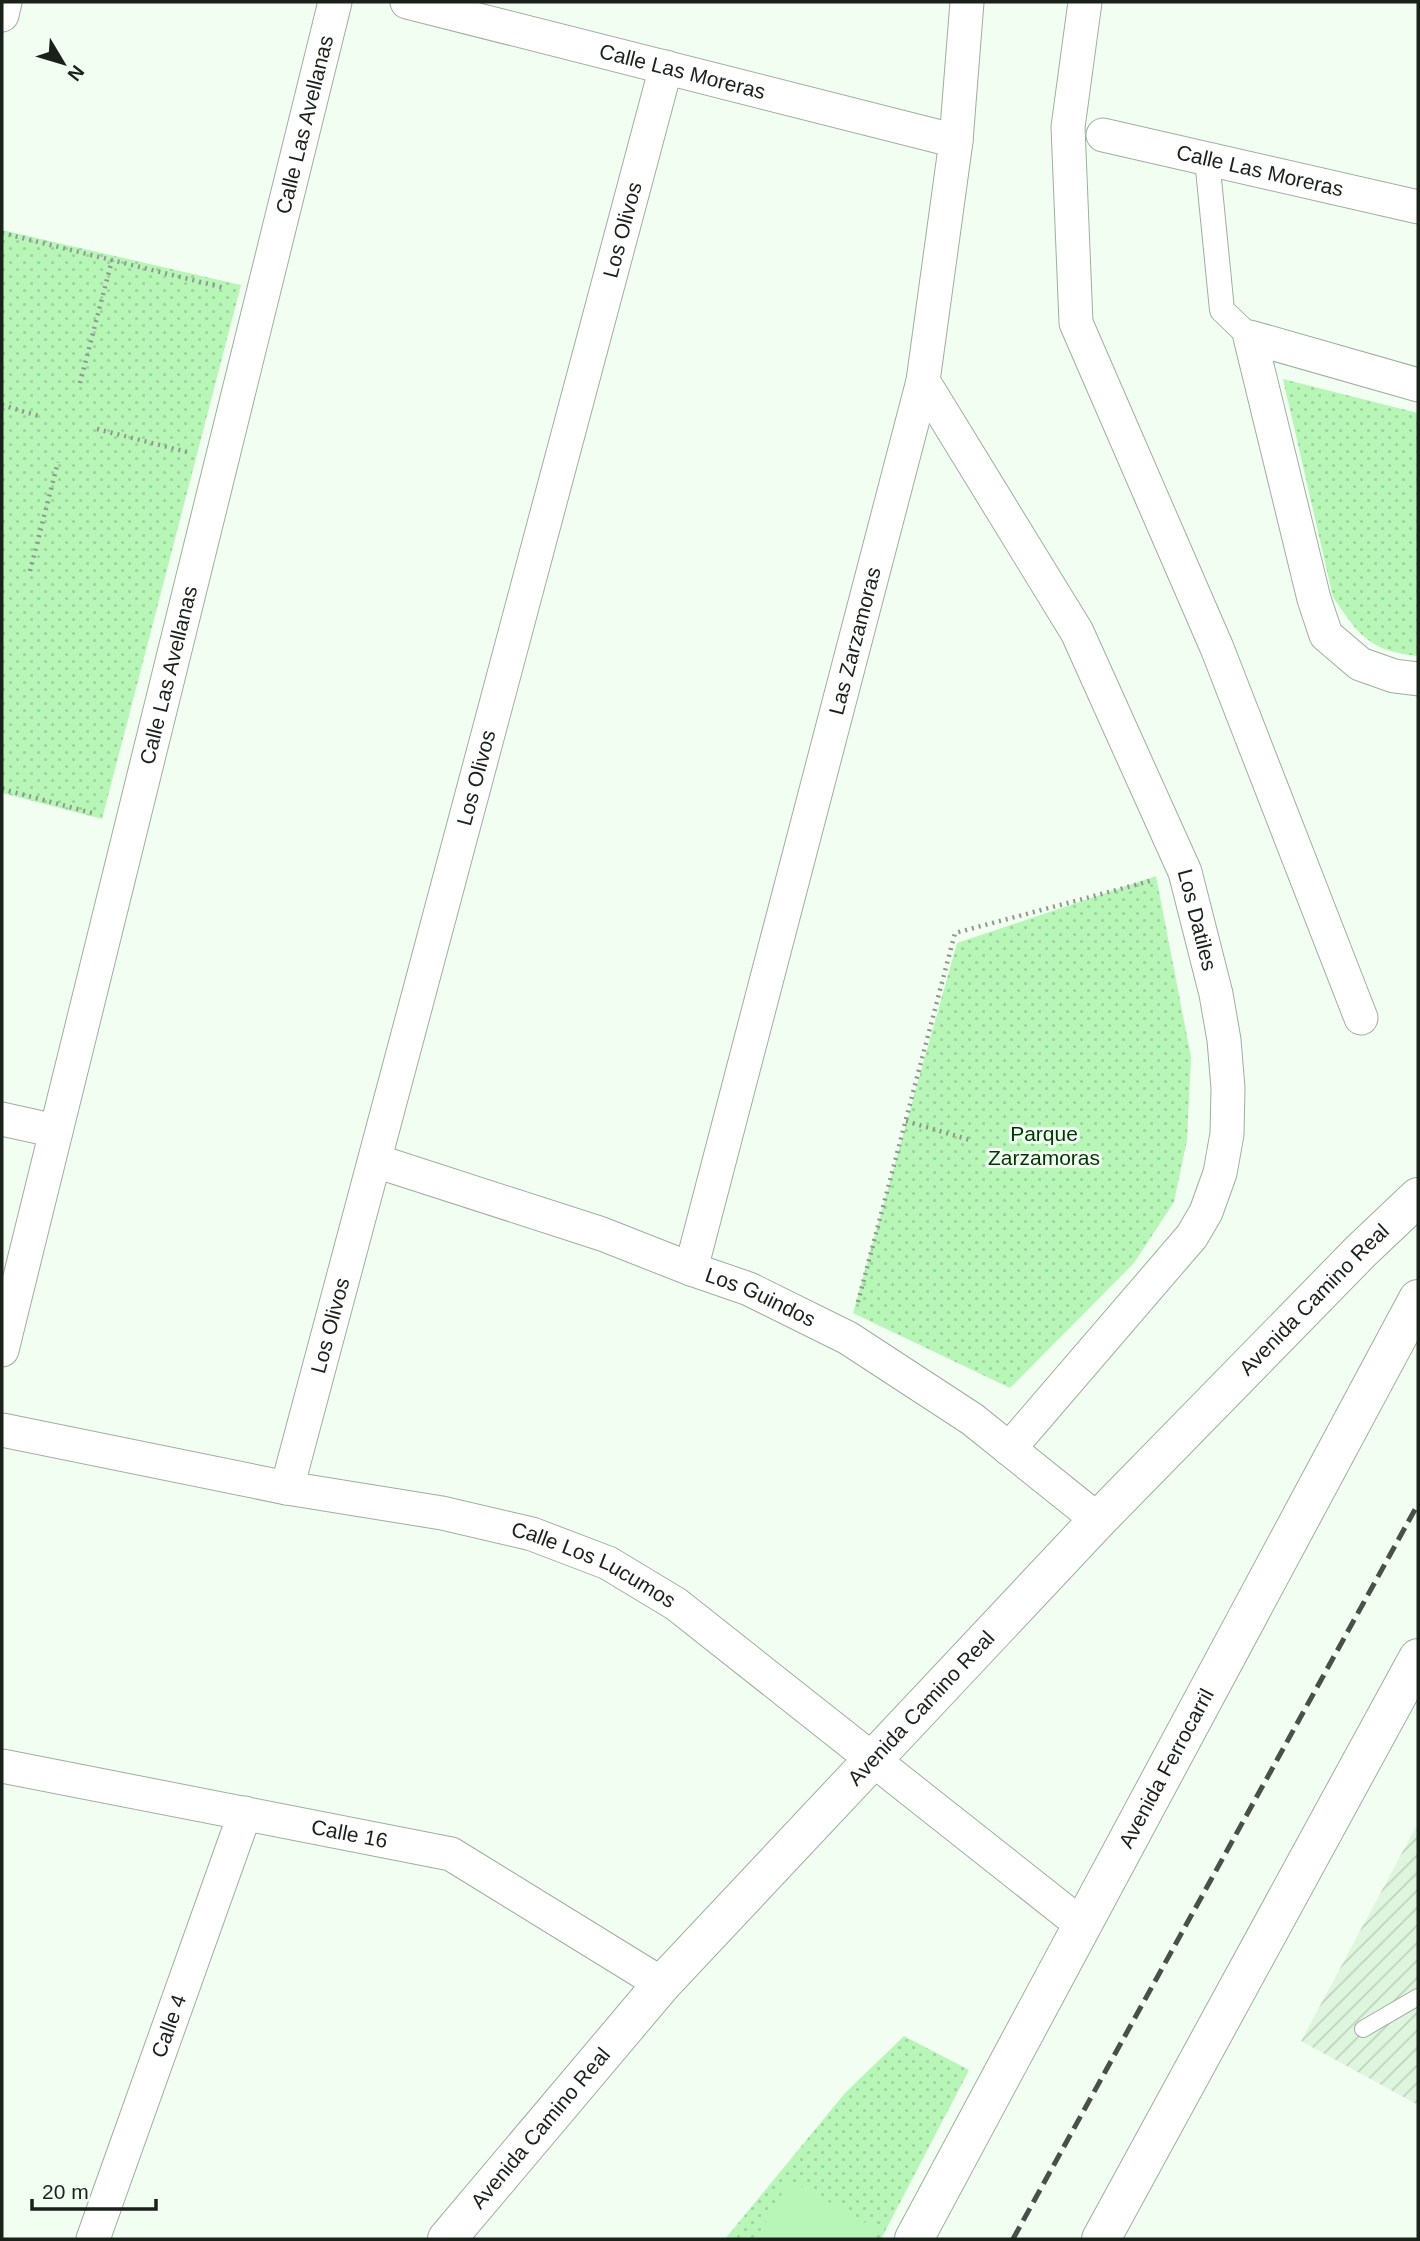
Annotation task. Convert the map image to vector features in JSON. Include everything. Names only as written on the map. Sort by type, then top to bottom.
[{"type":"street","points":[[2,15],[5,2]]},
{"type":"street","name":"Calle Las Avellanas","points":[[2,1350],[335,2]]},
{"type":"street","name":"Calle Las Moreras","points":[[407,2],[956,141]]},
{"type":"street","name":"Las Zarzamoras","points":[[691,1269],[923,382],[956,141],[967,2]]},
{"type":"street","points":[[1085,2],[1068,127],[1076,323],[1217,648],[1361,1018]]},
{"type":"street","name":"Los Olivos","points":[[287,1488],[666,67]]},
{"type":"street","name":"Calle Las Moreras","points":[[1103,135],[1418,207]]},
{"type":"street","points":[[1207,159],[1222,310],[1250,337],[1418,385]]},
{"type":"street","points":[[1250,337],[1314,599],[1326,635],[1360,663],[1394,676],[1418,680]]},
{"type":"street","name":"Los Datiles","points":[[923,382],[1077,632],[1185,872],[1213,981],[1224,1040],[1228,1087],[1227,1134],[1220,1173],[1206,1212],[1192,1236],[1009,1449]]},
{"type":"street","points":[[2,1119],[55,1131]]},
{"type":"street","name":"Los Guindos","points":[[376,1161],[602,1234],[750,1289],[848,1338],[961,1411],[1098,1520]]},
{"type":"street","name":"Avenida Camino Real","points":[[447,2239],[662,1984],[1098,1520],[1361,1251],[1418,1197]]},
{"type":"street","name":"Avenida Ferrocarril","points":[[914,2239],[1418,1298]]},
{"type":"street","name":"Calle Los Lucumos","points":[[2,1430],[287,1488],[442,1513],[519,1531],[608,1563],[676,1604],[1082,1925]]},
{"type":"street","points":[[1101,2239],[1418,1658]]},
{"type":"street","name":"Calle 16","points":[[2,1766],[451,1854],[662,1984]]},
{"type":"street","name":"Calle 4","points":[[93,2239],[245,1814]]},
{"type":"lane","points":[[1363,2029],[1418,1997]]},
{"type":"path","points":[[2,233],[234,290]]},
{"type":"path","points":[[80,383],[112,260]]},
{"type":"path","points":[[2,405],[39,416]]},
{"type":"path","points":[[97,429],[193,454]]},
{"type":"path","points":[[30,571],[58,462]]},
{"type":"path","points":[[2,789],[101,816]]},
{"type":"path","points":[[848,1338],[956,933],[1185,872]]},
{"type":"path","points":[[906,1121],[970,1140]]},
{"type":"shaded area","points":[[1418,1823],[1418,2105],[1301,2041]]},
{"type":"green space","points":[[2,230],[241,285],[102,819],[2,793]]},
{"type":"green space","points":[[1283,379],[1418,413],[1418,656],[1388,650],[1367,639],[1350,622],[1333,597]]},
{"type":"green space","name":"Parque Zarzamoras","points":[[1156,876],[1191,1057],[1187,1140],[1174,1202],[1134,1263],[1010,1388],[853,1313],[957,943]]},
{"type":"green space","points":[[904,2036],[969,2070],[881,2239],[725,2239],[845,2093]]},
{"type":"green space","points":[[790,2180],[880,2231],[875,2239],[756,2239]]},
{"type":"railway","points":[[1013,2239],[1418,1504]]}]
